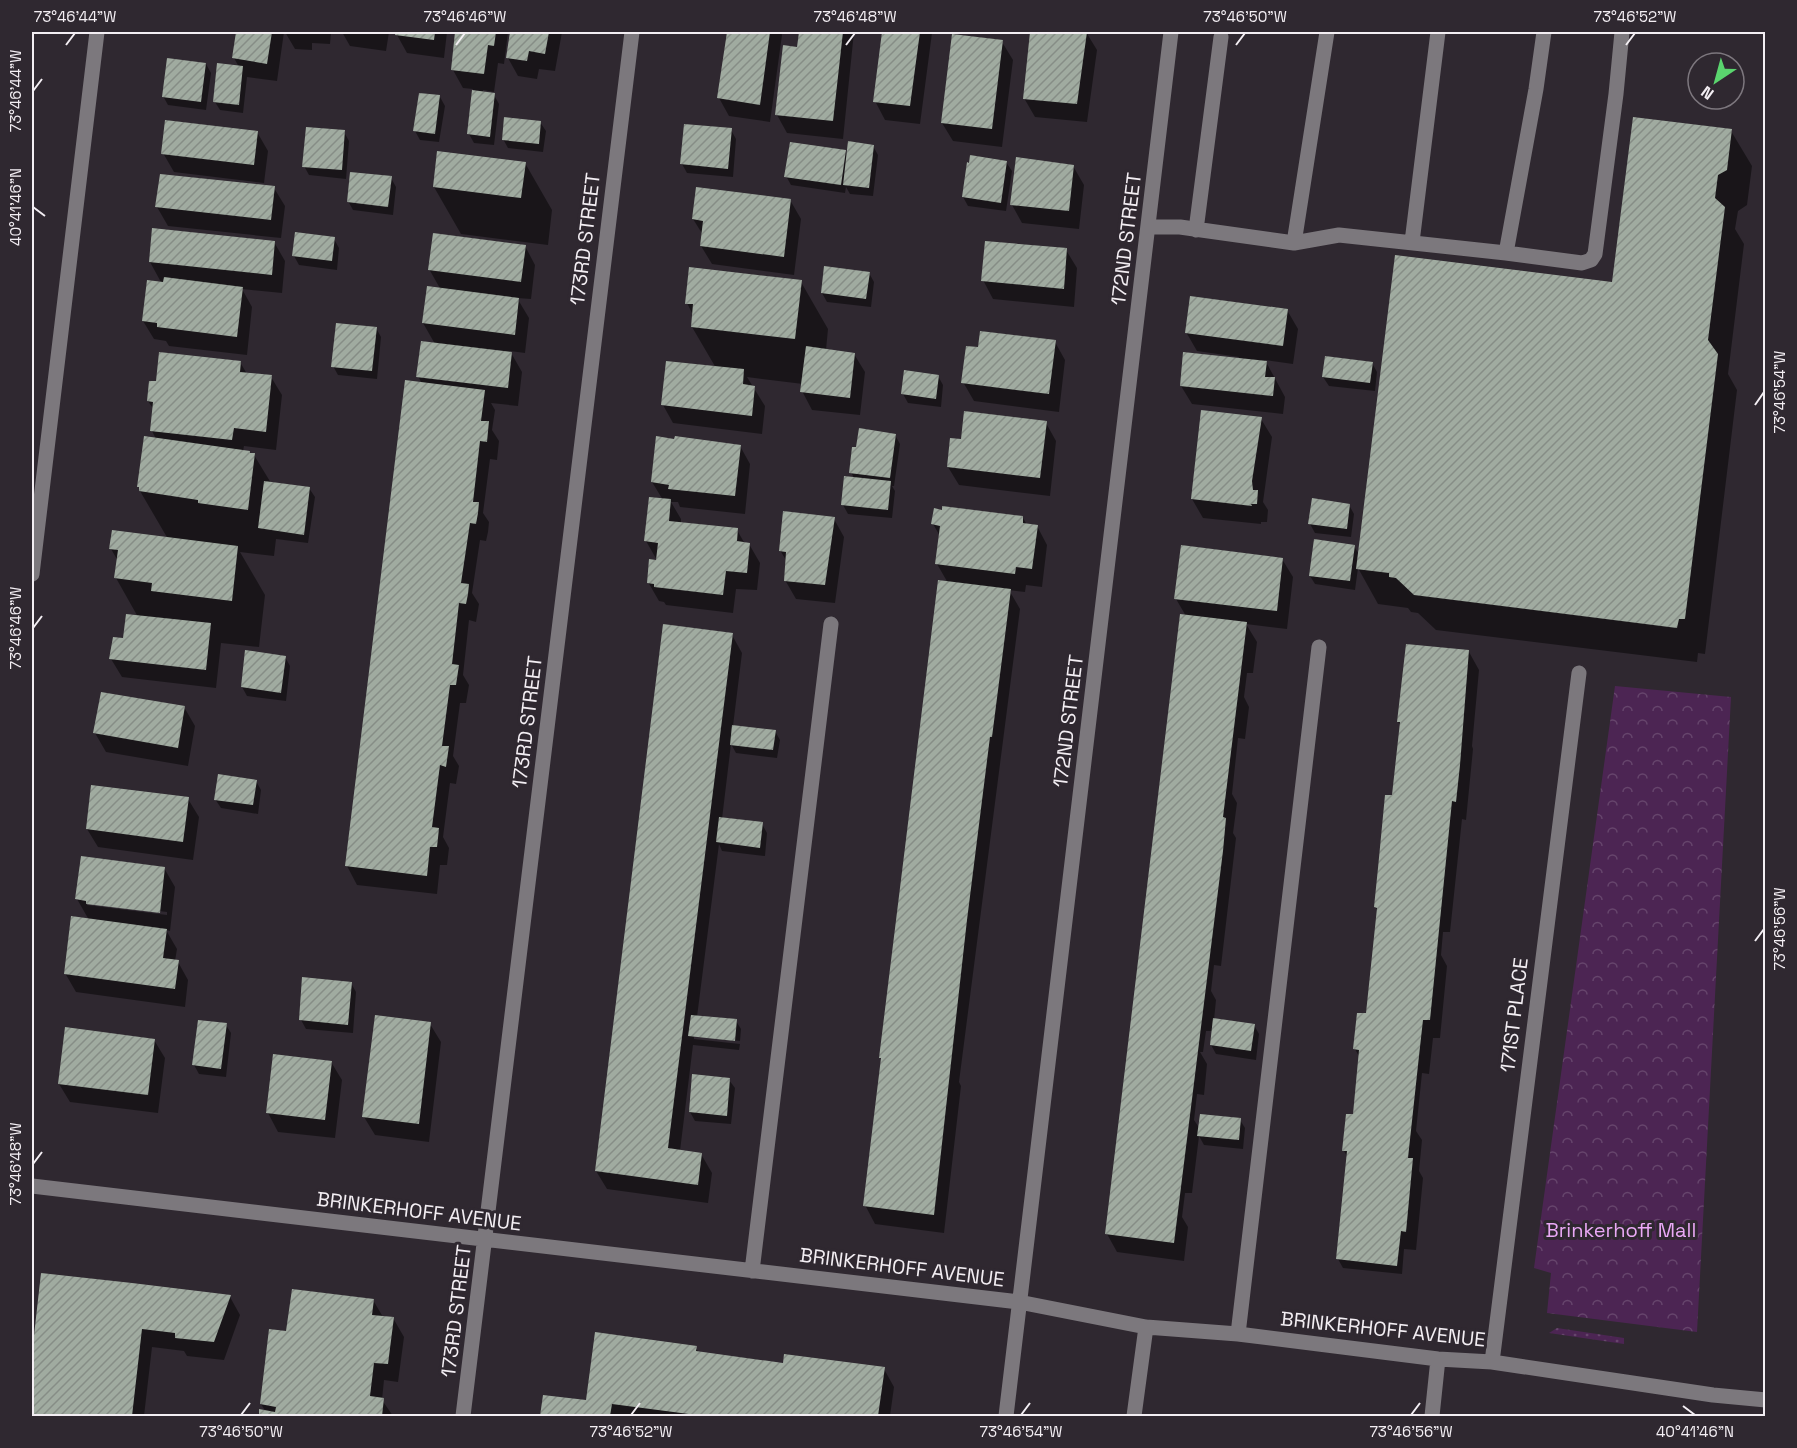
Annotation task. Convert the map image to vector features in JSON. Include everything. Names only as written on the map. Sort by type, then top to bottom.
[{"type":"street","points":[[32,574],[97,32]]},
{"type":"street","name":"173RD STREET","points":[[463,1416],[632,32]]},
{"type":"street","name":"172ND STREET","points":[[1006,1416],[1172,32]]},
{"type":"street","points":[[1294,243],[1327,32]]},
{"type":"street","points":[[1412,242],[1438,32]]},
{"type":"street","points":[[1506,253],[1544,32]]},
{"type":"street","points":[[1149,227],[1180,227],[1294,243],[1339,235],[1582,263],[1591,260],[1595,254],[1622,32]]},
{"type":"street","points":[[1196,230],[1221,37]]},
{"type":"street","points":[[752,1271],[831,624]]},
{"type":"street","points":[[1238,1334],[1319,647]]},
{"type":"street","name":"171ST PLACE","points":[[1492,1362],[1579,673]]},
{"type":"street","name":"BRINKERHOFF AVENUE","points":[[32,1186],[1019,1302],[1146,1327],[1238,1334],[1438,1359],[1492,1362],[1713,1395],[1766,1400]]},
{"type":"street","points":[[1134,1416],[1146,1327]]},
{"type":"street","points":[[1432,1416],[1438,1359]]},
{"type":"green space","name":"Brinkerhoff Mall","points":[[1615,686],[1731,697],[1697,1332],[1547,1313],[1551,1273],[1534,1268]]},
{"type":"green space","points":[[1557,1328],[1624,1338],[1624,1344],[1549,1333]]},
{"type":"building","points":[[236,32],[272,32],[267,64],[232,58]]},
{"type":"building","points":[[396,32],[435,32],[434,40],[395,35]]},
{"type":"building","points":[[455,32],[496,32],[494,46],[488,45],[484,74],[451,70]]},
{"type":"building","points":[[510,32],[549,32],[545,54],[529,51],[527,61],[506,58]]},
{"type":"building","points":[[727,32],[770,32],[760,105],[717,98]]},
{"type":"building","points":[[799,32],[843,32],[833,121],[775,115],[783,45],[797,47]]},
{"type":"building","points":[[882,32],[920,32],[910,106],[873,102]]},
{"type":"building","points":[[1030,32],[1087,32],[1077,104],[1023,99]]},
{"type":"building","points":[[952,34],[1003,40],[992,129],[941,123]]},
{"type":"building","points":[[167,58],[206,63],[201,102],[162,97]]},
{"type":"building","points":[[217,63],[243,66],[239,105],[213,102]]},
{"type":"building","points":[[472,90],[495,93],[490,137],[467,134]]},
{"type":"building","points":[[419,93],[440,95],[435,134],[413,131]]},
{"type":"building","points":[[504,117],[541,121],[539,144],[502,140]]},
{"type":"building","points":[[1633,117],[1732,129],[1727,170],[1718,175],[1715,198],[1725,207],[1708,340],[1718,354],[1685,619],[1679,619],[1677,628],[1414,595],[1396,578],[1389,577],[1389,573],[1356,569],[1395,255],[1612,282]]},
{"type":"building","points":[[165,120],[258,131],[254,165],[161,154]]},
{"type":"building","points":[[684,124],[732,128],[728,169],[680,164]]},
{"type":"building","points":[[306,127],[345,130],[342,170],[302,167]]},
{"type":"building","points":[[848,141],[874,145],[869,188],[843,185]]},
{"type":"building","points":[[790,142],[846,150],[841,185],[784,177]]},
{"type":"building","points":[[437,151],[526,162],[521,198],[433,187]]},
{"type":"building","points":[[970,155],[1007,161],[1001,203],[962,197]]},
{"type":"building","points":[[1016,157],[1074,165],[1069,211],[1010,205]]},
{"type":"building","points":[[350,172],[392,176],[388,207],[347,202]]},
{"type":"building","points":[[160,174],[275,186],[271,220],[155,207]]},
{"type":"building","points":[[696,187],[791,199],[784,257],[700,246],[703,221],[692,219]]},
{"type":"building","points":[[152,228],[275,241],[272,275],[149,262]]},
{"type":"building","points":[[295,232],[335,237],[332,261],[292,256]]},
{"type":"building","points":[[433,233],[526,245],[521,282],[428,270]]},
{"type":"building","points":[[985,241],[1067,248],[1064,289],[981,281]]},
{"type":"building","points":[[824,266],[870,272],[866,299],[821,293]]},
{"type":"building","points":[[689,267],[802,280],[795,339],[691,327],[693,304],[685,304]]},
{"type":"building","points":[[164,277],[243,287],[237,337],[157,327],[157,323],[142,321],[147,280],[163,282]]},
{"type":"building","points":[[427,286],[519,298],[515,335],[422,323]]},
{"type":"building","points":[[1190,296],[1288,309],[1283,346],[1185,333]]},
{"type":"building","points":[[336,323],[377,327],[372,371],[331,367]]},
{"type":"building","points":[[980,331],[1056,340],[1049,394],[961,383],[966,346],[978,347]]},
{"type":"building","points":[[421,341],[512,352],[508,388],[416,377]]},
{"type":"building","points":[[806,346],[855,353],[850,398],[800,392]]},
{"type":"building","points":[[159,352],[241,361],[240,372],[272,375],[266,432],[234,428],[232,440],[150,431],[153,402],[147,401],[149,381],[156,381]]},
{"type":"building","points":[[1183,352],[1267,361],[1265,377],[1275,377],[1273,396],[1180,386]]},
{"type":"building","points":[[1325,356],[1373,362],[1370,383],[1322,377]]},
{"type":"building","points":[[666,361],[744,369],[743,384],[755,386],[752,416],[661,405]]},
{"type":"building","points":[[904,370],[939,375],[936,399],[901,394]]},
{"type":"building","points":[[405,380],[485,390],[481,421],[489,421],[487,442],[480,441],[473,502],[479,502],[478,513],[476,524],[470,523],[461,583],[469,584],[468,594],[466,604],[459,603],[452,664],[459,665],[456,685],[450,685],[442,746],[449,746],[446,767],[440,765],[432,827],[439,828],[437,847],[430,847],[427,876],[345,866]]},
{"type":"building","points":[[1201,410],[1262,417],[1252,481],[1253,490],[1258,490],[1257,504],[1251,504],[1252,506],[1191,499]]},
{"type":"building","points":[[964,411],[1047,421],[1040,478],[947,467],[950,438],[961,439]]},
{"type":"building","points":[[859,428],[896,434],[890,478],[849,473],[852,447],[856,447]]},
{"type":"building","points":[[144,436],[255,453],[248,510],[139,491],[137,487]]},
{"type":"building","points":[[656,436],[674,439],[675,436],[741,445],[735,496],[668,489],[669,485],[651,482]]},
{"type":"building","points":[[844,476],[891,481],[888,510],[841,505]]},
{"type":"building","points":[[264,481],[310,487],[304,535],[258,528]]},
{"type":"building","points":[[649,497],[671,499],[669,521],[738,528],[737,541],[750,543],[747,573],[726,571],[723,595],[654,587],[654,584],[647,583],[649,559],[656,560],[658,543],[644,541]]},
{"type":"building","points":[[1312,498],[1350,504],[1347,529],[1308,524]]},
{"type":"building","points":[[942,506],[1023,516],[1023,523],[1038,525],[1032,569],[1016,567],[1015,574],[935,564],[940,526],[931,524],[934,508],[942,510]]},
{"type":"building","points":[[783,511],[835,517],[825,585],[784,581],[786,552],[779,551]]},
{"type":"building","points":[[112,530],[238,546],[232,601],[151,591],[152,583],[114,578],[118,550],[109,549]]},
{"type":"building","points":[[1314,539],[1355,545],[1350,581],[1309,576]]},
{"type":"building","points":[[1181,545],[1283,558],[1277,611],[1174,599]]},
{"type":"building","points":[[938,580],[1011,589],[967,920],[934,1215],[863,1206]]},
{"type":"building","points":[[126,614],[211,623],[206,670],[109,659],[113,637],[123,638]]},
{"type":"building","points":[[1180,614],[1247,622],[1223,817],[1226,818],[1223,851],[1174,1243],[1105,1234]]},
{"type":"building","points":[[663,624],[733,633],[668,1148],[702,1153],[698,1185],[595,1171]]},
{"type":"building","points":[[1406,644],[1469,650],[1460,765],[1456,802],[1452,801],[1430,1020],[1423,1020],[1419,1056],[1408,1158],[1413,1158],[1406,1232],[1401,1231],[1397,1266],[1336,1259],[1347,1151],[1342,1151],[1346,1114],[1353,1114],[1359,1050],[1353,1049],[1357,1013],[1366,1013],[1377,908],[1374,907],[1385,795],[1392,795]]},
{"type":"building","points":[[245,650],[286,656],[281,693],[241,687]]},
{"type":"building","points":[[101,692],[185,706],[178,748],[93,733]]},
{"type":"building","points":[[732,725],[776,730],[773,750],[730,745]]},
{"type":"building","points":[[218,774],[257,780],[253,805],[214,800]]},
{"type":"building","points":[[91,785],[189,797],[183,842],[86,829]]},
{"type":"building","points":[[719,817],[763,822],[760,848],[716,842]]},
{"type":"building","points":[[81,856],[165,867],[160,913],[86,904],[86,901],[75,899]]},
{"type":"building","points":[[71,916],[167,929],[163,958],[179,960],[175,989],[64,974]]},
{"type":"building","points":[[302,977],[352,982],[348,1025],[299,1020]]},
{"type":"building","points":[[375,1015],[431,1022],[419,1124],[362,1117]]},
{"type":"building","points":[[691,1015],[737,1019],[735,1041],[688,1036]]},
{"type":"building","points":[[1213,1018],[1255,1024],[1251,1051],[1210,1045]]},
{"type":"building","points":[[198,1020],[227,1023],[221,1069],[192,1065]]},
{"type":"building","points":[[65,1027],[155,1039],[148,1095],[58,1084]]},
{"type":"building","points":[[273,1054],[332,1061],[325,1120],[266,1113]]},
{"type":"building","points":[[692,1074],[730,1078],[727,1116],[689,1112]]},
{"type":"building","points":[[1200,1114],[1241,1118],[1239,1140],[1197,1136]]},
{"type":"building","points":[[41,1273],[231,1295],[214,1342],[175,1338],[175,1333],[142,1329],[132,1416],[32,1416],[32,1353]]},
{"type":"building","points":[[292,1289],[374,1299],[372,1315],[394,1317],[388,1364],[374,1363],[370,1396],[384,1398],[382,1416],[259,1416],[259,1409],[275,1412],[276,1407],[260,1404],[269,1329],[286,1331]]},
{"type":"building","points":[[595,1332],[697,1346],[696,1351],[783,1363],[784,1354],[885,1367],[878,1416],[704,1416],[612,1404],[610,1416],[540,1416],[543,1395],[586,1400]]}]
